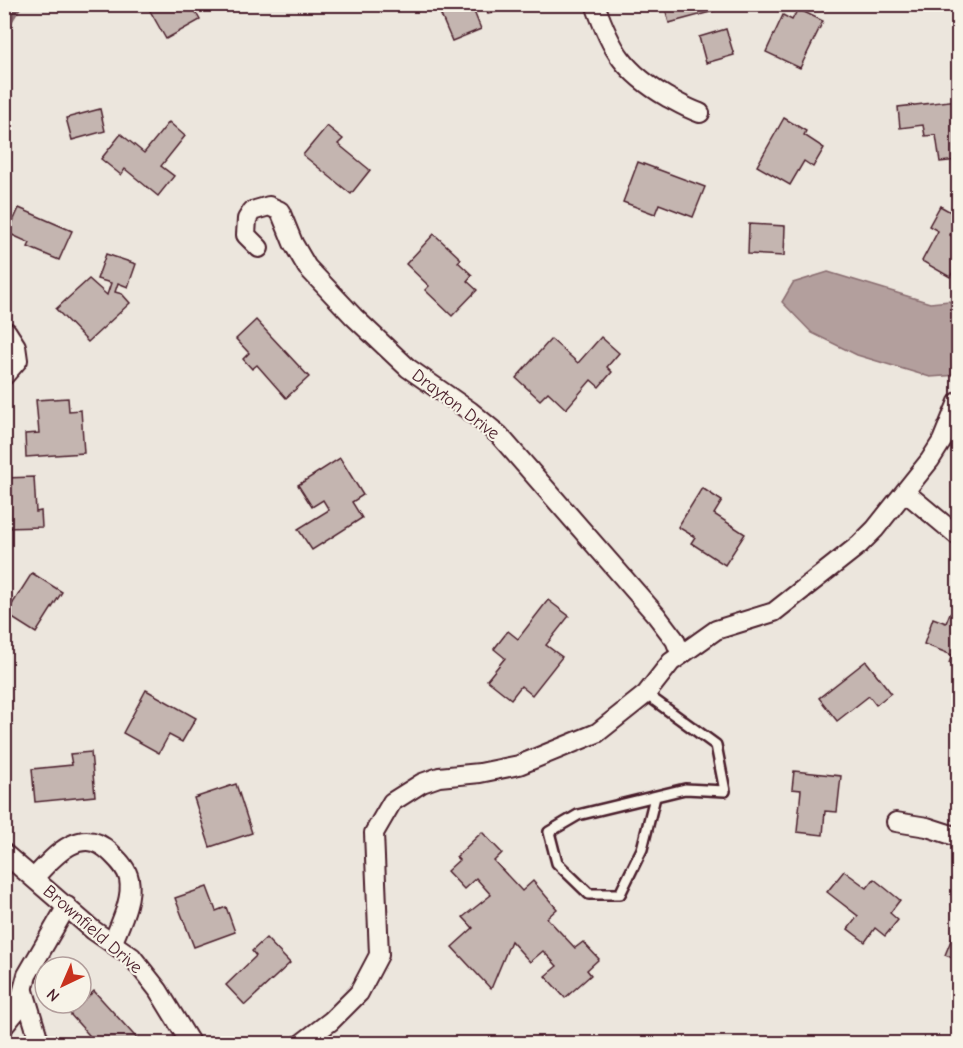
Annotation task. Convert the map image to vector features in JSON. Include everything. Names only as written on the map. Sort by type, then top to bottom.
[{"type":"street","points":[[595,4],[605,33],[623,64],[649,86],[687,109],[700,113]]},
{"type":"street","name":"Drayton Drive","points":[[260,248],[246,235],[247,219],[252,211],[268,206],[280,211],[293,243],[307,267],[354,317],[408,368],[499,435],[656,615],[675,640],[681,655]]},
{"type":"street","points":[[4,332],[7,332],[16,346],[18,360],[4,376]]},
{"type":"street","points":[[301,1044],[331,1021],[359,993],[379,956],[374,833],[381,816],[392,802],[422,783],[439,777],[519,765],[597,733],[646,694],[671,662],[717,630],[774,612],[859,545],[905,492],[942,441],[958,402]]},
{"type":"street","points":[[905,492],[958,536]]},
{"type":"street","points":[[896,822],[927,827],[958,837]]},
{"type":"street","points":[[34,878],[56,854],[69,845],[87,840],[104,846],[122,863],[129,879],[123,918],[113,942]]},
{"type":"street","name":"Brownfield Drive","points":[[4,853],[93,930],[113,942],[142,968],[191,1044]]},
{"type":"street","points":[[4,1026],[18,1009],[27,975],[67,906]]},
{"type":"street","points":[[24,992],[40,1044]]},
{"type":"lane","points":[[646,694],[716,745],[725,791],[685,789],[655,796],[578,815],[549,832],[557,863],[590,894],[620,894],[642,849],[655,796]]},
{"type":"shaded area","points":[[828,272],[930,303],[949,301],[958,309],[958,375],[930,377],[857,355],[812,333],[782,302],[793,283]]},
{"type":"building","points":[[156,4],[205,5],[195,11],[200,20],[166,39],[149,9]]},
{"type":"building","points":[[445,4],[471,4],[481,29],[452,41],[438,8]]},
{"type":"building","points":[[485,4],[522,4],[488,14]]},
{"type":"building","points":[[664,4],[717,4],[718,10],[669,23]]},
{"type":"building","points":[[798,9],[823,21],[800,68],[766,52],[783,15],[792,20]]},
{"type":"building","points":[[726,29],[734,55],[706,63],[699,37]]},
{"type":"building","points":[[958,100],[958,160],[940,162],[936,135],[925,136],[923,125],[900,128],[898,107]]},
{"type":"building","points":[[100,109],[105,131],[72,140],[66,118]]},
{"type":"building","points":[[784,118],[806,131],[804,135],[824,148],[813,167],[804,161],[790,185],[757,166]]},
{"type":"building","points":[[169,122],[185,136],[161,166],[174,176],[158,196],[125,169],[121,175],[101,159],[121,134],[144,153]]},
{"type":"building","points":[[327,126],[343,139],[338,144],[370,170],[351,194],[303,155]]},
{"type":"building","points":[[638,162],[705,187],[693,217],[659,204],[655,214],[623,202]]},
{"type":"building","points":[[940,206],[958,216],[950,235],[958,240],[958,263],[950,277],[922,261],[938,231],[929,226]]},
{"type":"building","points":[[19,208],[72,231],[59,260],[28,247],[30,243],[8,233]]},
{"type":"building","points":[[749,224],[785,226],[784,256],[748,254]]},
{"type":"building","points":[[434,234],[461,259],[458,262],[472,275],[467,281],[477,290],[452,316],[425,290],[429,286],[406,264]]},
{"type":"building","points":[[106,254],[136,264],[128,287],[118,283],[115,292],[122,294],[130,303],[88,342],[56,309],[89,279],[107,295],[111,283],[97,279]]},
{"type":"building","points":[[256,320],[309,377],[286,398],[257,365],[252,369],[243,359],[249,353],[236,339]]},
{"type":"building","points":[[601,337],[619,353],[607,367],[612,372],[599,387],[591,380],[566,409],[548,392],[540,400],[516,378],[551,339],[578,363]]},
{"type":"building","points":[[68,398],[69,411],[81,410],[84,453],[26,457],[25,434],[39,433],[36,400]]},
{"type":"building","points":[[340,458],[363,495],[352,502],[362,518],[312,550],[298,529],[329,510],[323,500],[312,507],[298,485]]},
{"type":"building","points":[[34,477],[36,512],[41,511],[42,527],[4,528],[4,478]]},
{"type":"building","points":[[702,488],[722,501],[714,514],[745,534],[725,565],[691,543],[695,537],[678,527]]},
{"type":"building","points":[[32,573],[62,592],[36,633],[6,614]]},
{"type":"building","points":[[548,600],[569,616],[546,645],[562,657],[532,695],[521,686],[511,699],[487,680],[505,658],[494,649],[508,631],[518,639]]},
{"type":"building","points":[[950,613],[958,616],[958,666],[949,663],[952,655],[924,644],[933,618],[946,623]]},
{"type":"building","points":[[866,661],[891,693],[876,705],[869,696],[837,721],[819,698]]},
{"type":"building","points":[[146,690],[196,718],[182,742],[169,735],[159,753],[123,733]]},
{"type":"building","points":[[91,752],[95,796],[35,802],[32,769],[72,765],[70,754]]},
{"type":"building","points":[[794,771],[841,776],[837,812],[825,811],[823,835],[797,832],[801,790],[792,789]]},
{"type":"building","points":[[236,784],[252,833],[210,847],[194,798]]},
{"type":"building","points":[[482,832],[502,853],[494,861],[522,891],[533,881],[557,909],[547,918],[575,948],[583,942],[599,959],[587,970],[591,975],[565,998],[545,976],[557,966],[543,951],[530,962],[511,941],[491,989],[452,947],[473,928],[463,917],[491,895],[476,878],[464,889],[447,871],[459,860],[456,857]]},
{"type":"building","points":[[844,871],[867,888],[874,879],[900,900],[890,913],[898,920],[885,936],[875,928],[865,942],[848,929],[858,916],[827,892]]},
{"type":"building","points":[[207,887],[216,911],[226,907],[235,932],[194,947],[175,898]]},
{"type":"building","points":[[958,923],[958,960],[945,955]]},
{"type":"building","points":[[266,938],[290,963],[245,1005],[226,985],[256,956],[252,951]]},
{"type":"building","points":[[93,992],[142,1044],[97,1044],[71,1015],[93,1015]]},
{"type":"waterway","points":[[4,30],[20,4]]}]
